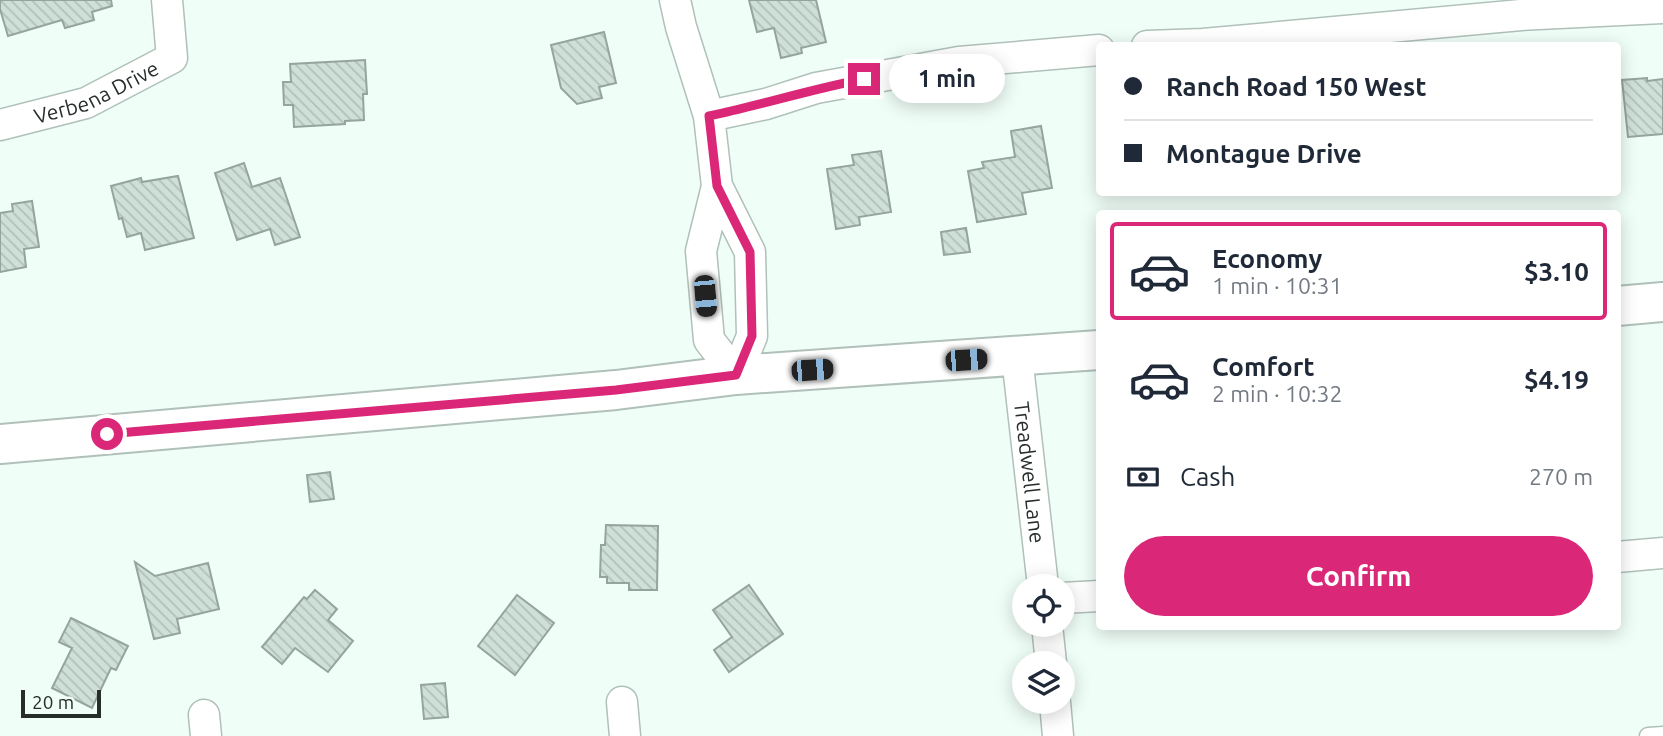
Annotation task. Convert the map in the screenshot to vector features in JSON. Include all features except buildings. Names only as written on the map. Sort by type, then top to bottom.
[{"type":"main road","points":[[1621,306],[1663,302]]},
{"type":"main road","points":[[0,444],[616,390],[736,375],[1096,350]]},
{"type":"street","name":"Verbena Drive","points":[[0,125],[86,103],[172,58],[167,0]]},
{"type":"street","points":[[675,0],[709,116],[717,186],[750,252],[752,336],[736,375]]},
{"type":"street","points":[[1220,42],[1519,7],[1618,12],[1663,8]]},
{"type":"street","points":[[709,116],[766,104],[816,88],[959,62],[1096,50]]},
{"type":"street","points":[[717,186],[701,251],[709,340],[736,375]]},
{"type":"street","name":"Treadwell Lane","points":[[1017,357],[1042,574]]},
{"type":"street","points":[[1621,557],[1663,553]]},
{"type":"street","points":[[1075,597],[1096,596]]},
{"type":"street","points":[[622,702],[625,736]]},
{"type":"street","points":[[1056,714],[1058,736]]},
{"type":"lane","points":[[1648,736],[1663,735]]},
{"type":"route","points":[[107,434],[616,390],[736,375],[752,336],[750,252],[717,186],[709,116],[766,104],[816,88],[864,79]]}]
